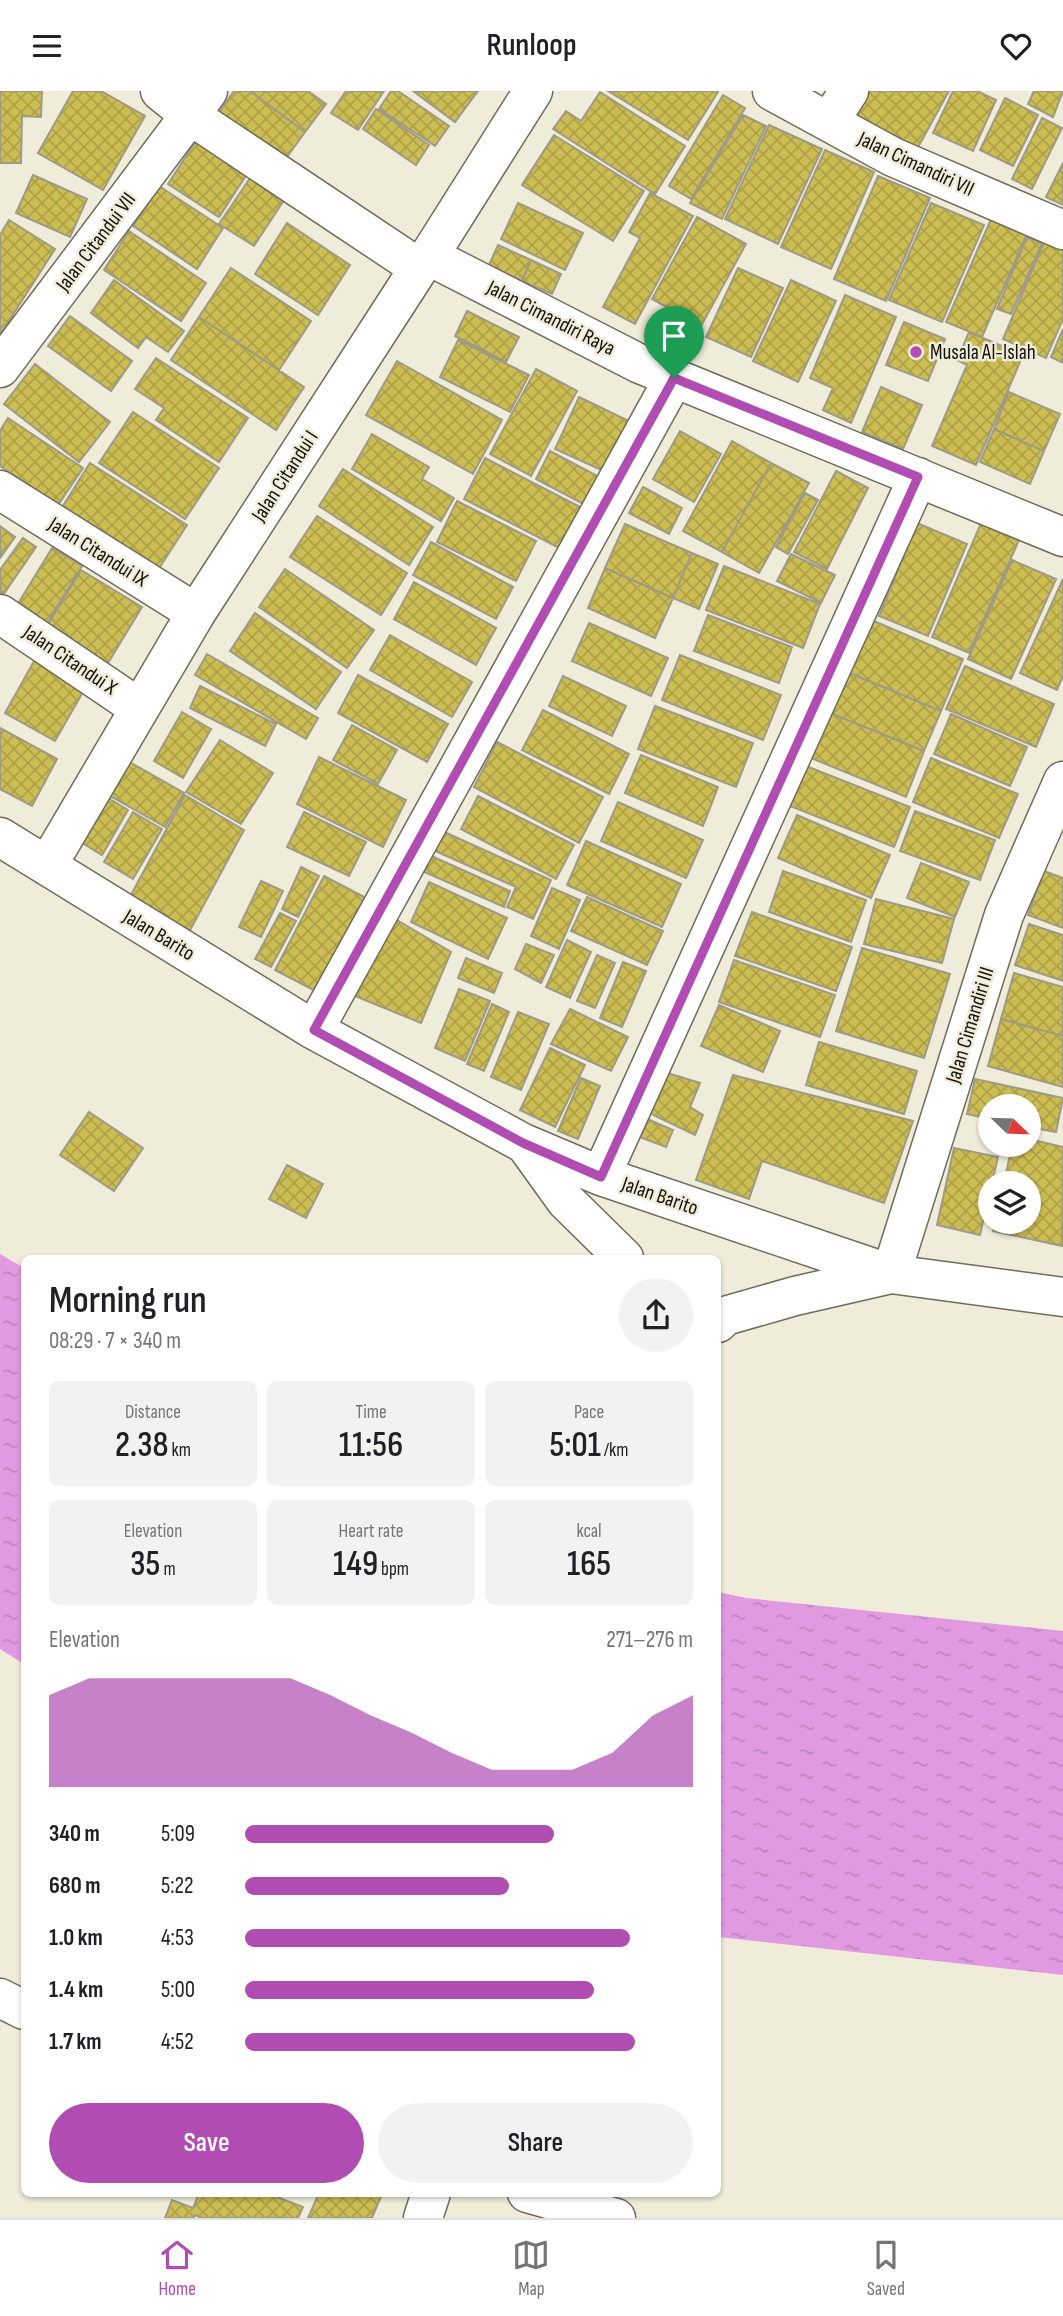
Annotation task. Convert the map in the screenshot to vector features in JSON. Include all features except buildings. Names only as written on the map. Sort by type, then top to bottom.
[{"type":"street","name":"Jalan Cimandiri Raya","points":[[160,91],[200,104],[424,262],[640,364],[1063,537]]},
{"type":"street","name":"Jalan Citandui I","points":[[47,866],[195,613],[533,91]]},
{"type":"street","name":"Jalan Cimandiri VII","points":[[772,91],[839,107],[893,157],[1063,230]]},
{"type":"street","name":"Jalan Citandui VII","points":[[0,368],[200,104]]},
{"type":"street","points":[[314,1030],[674,378]]},
{"type":"street","points":[[601,1177],[918,477]]},
{"type":"street","name":"Jalan Citandui IX","points":[[0,491],[195,613]]},
{"type":"street","name":"Jalan Citandui X","points":[[0,614],[139,708]]},
{"type":"street","name":"Jalan Cimandiri III","points":[[891,1274],[1004,915],[1063,781]]},
{"type":"street","name":"Jalan Barito","points":[[0,838],[314,1030],[523,1143],[601,1177],[891,1274],[1063,1297]]},
{"type":"street","points":[[523,1143],[566,1201],[621,1255]]},
{"type":"street","points":[[721,1320],[725,1316],[795,1296],[891,1274]]},
{"type":"street","points":[[0,1998],[21,2008]]},
{"type":"street","points":[[423,2218],[430,2197]]},
{"type":"street","points":[[541,2197],[616,2218]]},
{"type":"water","points":[[0,1254],[21,1266],[21,1662],[0,1649]]},
{"type":"water","points":[[721,1593],[746,1598],[1063,1631],[1063,1975],[721,1937]]},
{"type":"place","name":"Musala Al-Islah","points":[[916,352]]},
{"type":"route","points":[[674,378],[918,477],[601,1177],[523,1143],[314,1030],[674,378]]}]
